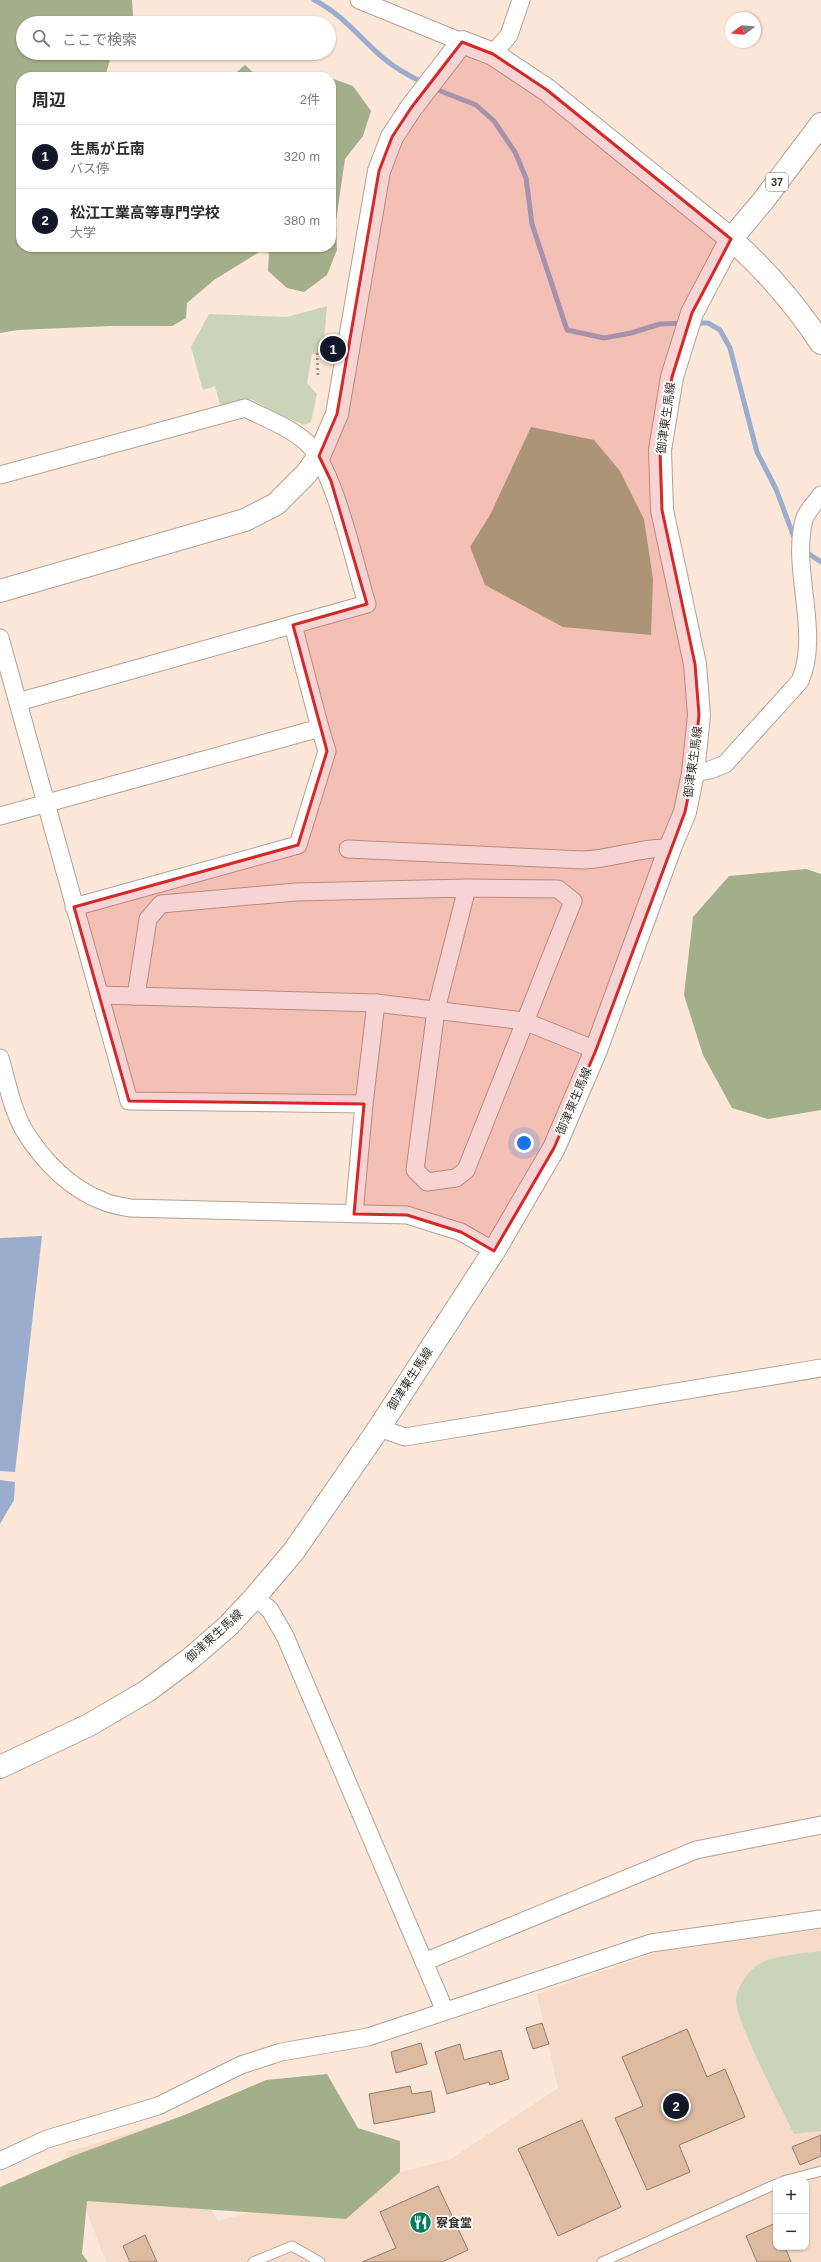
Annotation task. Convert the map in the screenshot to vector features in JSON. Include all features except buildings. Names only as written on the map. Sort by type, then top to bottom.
[{"type":"main road","points":[[0,591],[245,520],[276,504],[306,474],[319,456],[337,414],[379,171],[392,137],[411,108],[462,42],[493,54],[547,90],[731,239],[762,266],[804,317],[821,343]]},
{"type":"main road","name":"37","points":[[731,239],[763,201],[821,124]]},
{"type":"main road","name":"御津東生馬線","points":[[0,1767],[89,1725],[147,1691],[190,1659],[222,1631],[255,1597],[294,1551],[379,1428],[494,1251],[554,1148],[596,1050],[670,848],[685,812],[693,773],[699,715],[695,664],[662,510],[660,450],[672,377],[692,313],[731,239]]},
{"type":"street","points":[[359,0],[462,42]]},
{"type":"street","points":[[493,54],[509,35],[521,0]]},
{"type":"street","points":[[0,476],[245,408],[278,424],[306,442],[319,456],[331,481],[367,604],[18,702]]},
{"type":"street","points":[[693,773],[710,770],[725,764],[800,681],[806,668],[808,650],[802,564],[804,519],[821,494]]},
{"type":"street","points":[[74,907],[298,845],[327,751],[293,625]]},
{"type":"street","points":[[0,638],[129,1101],[364,1104]]},
{"type":"street","points":[[0,816],[320,728]]},
{"type":"street","points":[[348,848],[583,860],[618,857],[639,849],[670,848]]},
{"type":"street","points":[[136,996],[148,919],[161,904],[296,892],[467,888],[558,889],[573,901],[466,1170],[456,1178],[427,1182],[415,1170],[436,1010],[467,888]]},
{"type":"street","points":[[99,995],[376,1003],[524,1021],[596,1050]]},
{"type":"street","points":[[354,1214],[364,1104],[376,1003]]},
{"type":"street","points":[[0,1058],[13,1103],[28,1136],[48,1163],[75,1186],[102,1201],[130,1208],[408,1216],[461,1232],[494,1251]]},
{"type":"street","points":[[379,1428],[405,1436],[821,1368]]},
{"type":"street","points":[[255,1597],[270,1610],[285,1636],[445,2011]]},
{"type":"street","points":[[424,1962],[696,1850],[821,1825]]},
{"type":"street","points":[[0,2161],[47,2140],[158,2106],[241,2065],[281,2052],[368,2037],[651,1943],[821,1918]]},
{"type":"lane","points":[[793,2178],[821,2170]]},
{"type":"lane","points":[[602,2262],[773,2185]]},
{"type":"lane","points":[[254,2262],[292,2246],[320,2262]]},
{"type":"path","points":[[317,353],[318,377]]},
{"type":"highlighted area","points":[[462,42],[493,54],[547,90],[731,239],[692,313],[672,377],[660,450],[662,510],[695,664],[699,715],[693,773],[685,812],[596,1050],[554,1148],[494,1251],[461,1232],[407,1215],[354,1214],[364,1104],[129,1101],[74,907],[298,845],[327,751],[293,625],[367,604],[331,481],[319,456],[337,414],[379,171],[392,137],[411,108]]},
{"type":"shaded area","points":[[821,1929],[821,2262],[106,2262],[65,2153],[157,2124],[218,2221],[451,2159],[558,2088],[537,1994],[658,1952]]},
{"type":"green space","points":[[0,0],[132,0],[132,16],[16,16],[16,60],[110,60],[106,72],[16,72],[16,252],[259,252],[214,280],[187,303],[186,318],[172,326],[111,326],[18,330],[0,333]]},
{"type":"green space","points":[[245,65],[253,72],[237,72]]},
{"type":"green space","points":[[336,80],[353,86],[371,111],[363,136],[345,159],[336,221]]},
{"type":"green space","points":[[336,221],[337,250],[327,275],[304,292],[287,288],[268,271],[269,253],[265,252],[336,252]]},
{"type":"green space","points":[[327,306],[323,353],[312,354],[307,383],[317,394],[311,422],[304,425],[277,414],[251,399],[221,408],[215,386],[203,390],[191,347],[209,314],[287,317]]},
{"type":"green space","points":[[531,427],[594,440],[620,471],[644,519],[653,579],[651,635],[563,627],[485,585],[470,547],[490,515]]},
{"type":"green space","points":[[806,869],[821,874],[821,1110],[768,1119],[732,1108],[703,1055],[684,995],[693,917],[729,876]]},
{"type":"green space","points":[[821,1951],[821,2131],[794,2134],[750,2044],[737,2009],[736,1999],[744,1979],[751,1970],[764,1961]]},
{"type":"green space","points":[[327,2074],[358,2128],[400,2141],[400,2172],[346,2219],[87,2201],[82,2254],[88,2262],[0,2262],[0,2187],[70,2157],[187,2114],[266,2080]]},
{"type":"water","points":[[42,1236],[15,1472],[0,1471],[0,1238]]},
{"type":"water","points":[[0,1480],[15,1482],[14,1500],[0,1524]]},
{"type":"waterway","points":[[314,0],[324,5],[342,19],[387,61],[402,72],[424,83]]},
{"type":"waterway","points":[[433,88],[476,105],[494,121],[515,152],[526,178],[532,224],[567,330],[604,338],[631,333],[660,324],[684,323]]},
{"type":"waterway","points":[[694,323],[708,323],[720,330],[730,348],[757,452],[776,489],[795,540]]},
{"type":"waterway","points":[[806,552],[821,562]]},
{"type":"place","name":"生馬が丘南","points":[[333,349]]},
{"type":"place","name":"松江工業高等専門学校","points":[[676,2106]]},
{"type":"place","name":"寮食堂","points":[[420,2223]]}]
